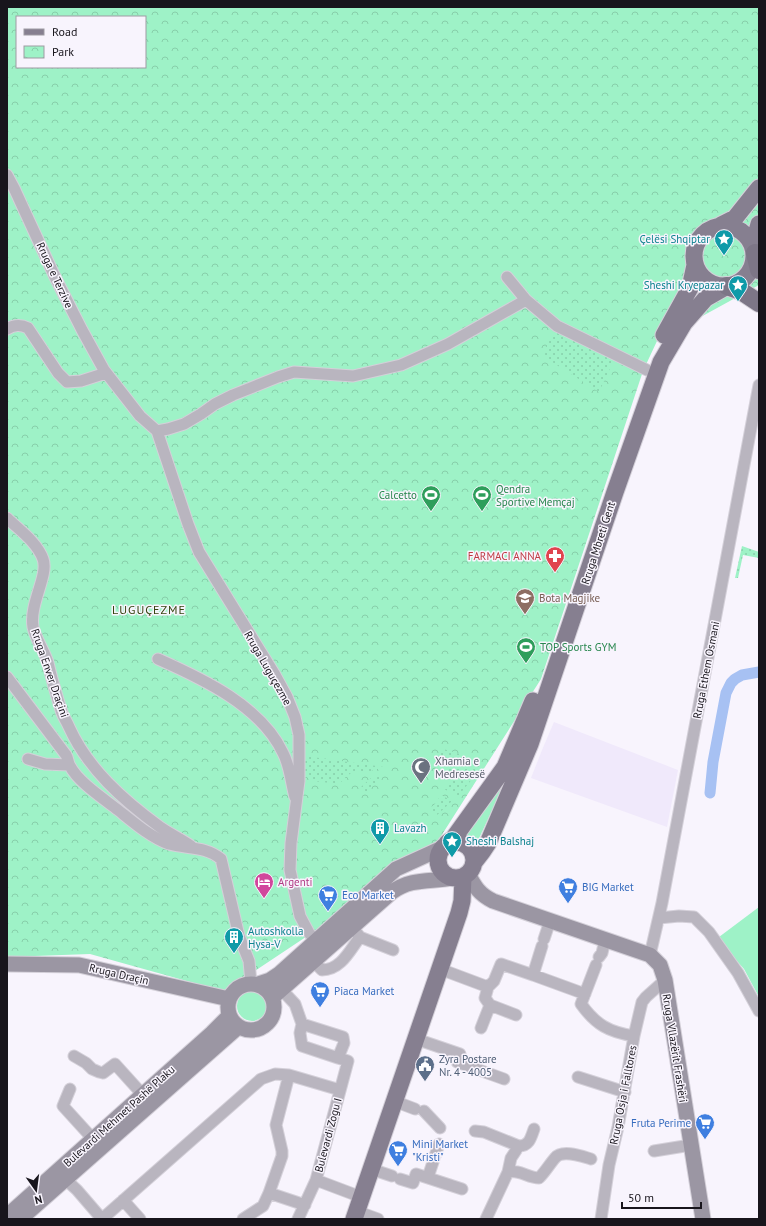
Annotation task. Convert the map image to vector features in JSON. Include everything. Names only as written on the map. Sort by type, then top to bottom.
[{"type":"highway","points":[[727,286],[741,291],[759,303]]},
{"type":"main road","name":"Rruga Mbreti Gent","points":[[444,846],[453,839],[495,783],[505,767],[528,713],[605,487],[647,370],[655,351],[690,288],[695,265],[693,254],[696,244],[701,235],[710,228],[721,225],[735,218],[759,188]]},
{"type":"main road","name":"Rruga Mbreti Gent","points":[[464,872],[488,843],[530,744],[615,492],[661,362],[684,323],[706,298],[727,286],[736,284],[747,276],[754,264],[756,256],[759,224]]},
{"type":"main road","points":[[721,225],[735,226],[746,234],[756,256]]},
{"type":"main road","points":[[695,265],[702,277],[714,285],[727,286]]},
{"type":"main road","points":[[357,1209],[462,901],[464,872],[472,850],[468,846],[458,841],[444,846],[396,869],[274,978],[255,984],[244,984],[232,993],[229,999],[228,1005],[234,1022],[245,1030],[260,1029],[267,1025],[272,1019],[277,993],[313,961],[355,932],[392,892],[401,885],[413,882],[438,880],[464,872]]},
{"type":"main road","points":[[444,846],[438,860],[442,871],[464,872]]},
{"type":"main road","points":[[464,872],[483,896],[493,901],[650,955]]},
{"type":"main road","name":"Rruga Vllazërit Frashëri","points":[[650,955],[660,965],[665,980],[703,1219]]},
{"type":"main road","name":"Rruga Draçin","points":[[7,964],[79,965],[229,999]]},
{"type":"main road","points":[[255,984],[277,993]]},
{"type":"main road","name":"Bulevardi Mehmet Pashë Plaku","points":[[7,1216],[143,1095],[234,1022]]},
{"type":"main road","name":"Bulevardi Mehmet Pashë Plaku","points":[[20,1219],[234,1022]]},
{"type":"street","name":"Rruga e Terzive","points":[[7,175],[82,330],[106,374],[140,416],[157,431]]},
{"type":"street","points":[[506,277],[526,300],[557,326],[647,370]]},
{"type":"street","points":[[157,431],[168,430],[184,424],[202,414],[215,404],[278,377],[294,372],[353,376],[401,365],[448,344],[526,300]]},
{"type":"street","points":[[7,329],[12,326],[22,325],[28,328],[58,373],[67,382],[81,381],[106,374]]},
{"type":"street","name":"Rruga Ethem Osmani","points":[[650,955],[659,918],[759,384]]},
{"type":"street","name":"Rruga Luguçezme","points":[[157,431],[188,524],[199,552],[275,675],[287,697],[295,717],[299,735],[300,781],[296,799],[291,843],[290,870],[300,916],[309,933],[316,941]]},
{"type":"street","name":"Rruga Enver Draçini","points":[[7,518],[32,542],[43,559],[43,574],[33,608],[33,625],[35,635],[44,651],[62,714],[74,737],[94,767],[117,792],[161,828],[185,841],[193,848]]},
{"type":"street","points":[[158,659],[192,674],[213,686],[229,696],[256,718],[271,734],[284,753],[296,799]]},
{"type":"street","name":"Rruga Enver Draçini","points":[[7,677],[66,755],[69,765],[94,791],[137,826],[169,844],[209,851],[221,859],[239,936],[249,962],[255,984]]},
{"type":"street","points":[[28,759],[45,764],[69,765]]},
{"type":"street","points":[[659,918],[678,916],[694,917],[709,932],[738,973],[759,1011]]},
{"type":"street","points":[[533,975],[550,921]]},
{"type":"street","points":[[355,932],[393,950]]},
{"type":"street","points":[[605,940],[602,953],[581,1004],[602,1027],[634,1036]]},
{"type":"street","points":[[516,1015],[490,1005],[485,998],[501,964],[585,994]]},
{"type":"street","points":[[440,969],[491,984]]},
{"type":"street","name":"Rruga Osja i Falltores","points":[[601,1219],[634,1036],[642,1002],[665,980]]},
{"type":"street","points":[[277,993],[296,1004],[302,1024],[300,1033],[302,1046],[338,1058],[344,1043],[343,1037],[302,1024]]},
{"type":"street","points":[[481,1028],[490,1005]]},
{"type":"street","points":[[416,1039],[460,1054],[457,1062],[504,1079]]},
{"type":"street","points":[[74,1056],[86,1062],[98,1072],[103,1072],[115,1064],[143,1095]]},
{"type":"street","name":"Bulevardi Zogu I","points":[[298,1219],[316,1180],[348,1061],[338,1058]]},
{"type":"street","points":[[65,1179],[77,1190],[102,1219],[261,1079],[275,1074],[289,1075],[340,1090]]},
{"type":"street","points":[[243,1219],[263,1206],[282,1156],[276,1124],[289,1075]]},
{"type":"street","points":[[578,1077],[625,1092]]},
{"type":"street","points":[[70,1089],[63,1106],[93,1139]]},
{"type":"street","points":[[394,1101],[419,1110],[440,1128]]},
{"type":"street","points":[[475,1130],[519,1146],[524,1146],[531,1140],[534,1129]]},
{"type":"street","points":[[428,1177],[439,1144]]},
{"type":"street","points":[[654,1152],[691,1145]]},
{"type":"street","points":[[486,1219],[508,1172],[511,1158],[519,1146]]},
{"type":"street","points":[[508,1172],[512,1171],[532,1178],[539,1178],[545,1173],[556,1156],[560,1154],[569,1154],[591,1159]]},
{"type":"street","points":[[371,1169],[413,1183],[416,1174],[462,1188]]},
{"type":"street","name":"Bulevardi Zogu I","points":[[316,1180],[357,1209],[378,1219]]},
{"type":"street","points":[[270,1190],[305,1205]]},
{"type":"street","points":[[123,1200],[140,1219]]},
{"type":"shaded area","points":[[554,722],[678,770],[667,827],[531,778]]},
{"type":"green space","points":[[7,7],[759,7],[759,285],[657,341],[643,371],[541,679],[429,855],[226,990],[219,990],[90,954],[7,957]]},
{"type":"green space","points":[[557,327],[614,360],[599,392],[541,355]]},
{"type":"green space","points":[[742,546],[759,552],[759,558],[743,555],[738,578],[735,578]]},
{"type":"green space","points":[[440,748],[463,755],[484,765],[458,796],[444,789],[452,776],[448,771],[451,766],[438,760]]},
{"type":"green space","points":[[305,756],[384,767],[364,773],[353,771],[339,784],[313,781],[313,778],[304,777]]},
{"type":"green space","points":[[384,775],[366,792],[361,787],[371,778]]},
{"type":"green space","points":[[499,787],[502,789],[474,847],[460,838]]},
{"type":"green space","points":[[441,795],[452,801],[435,817],[429,809],[435,804]]},
{"type":"green space","points":[[759,907],[759,997],[744,969],[728,951],[719,937]]},
{"type":"green space","points":[[252,991],[263,995],[267,1006],[263,1017],[252,1021],[241,1017],[237,1006],[241,995]]},
{"type":"waterway","points":[[710,793],[713,762],[726,693],[731,683],[735,679],[742,675],[759,672]]},
{"type":"place","name":"Çelësi Shqiptar","points":[[724,256]]},
{"type":"place","name":"Sheshi Kryepazar","points":[[738,302]]},
{"type":"place","name":"Calcetto","points":[[431,512]]},
{"type":"place","name":"Qendra Sportive Memçaj","points":[[482,512]]},
{"type":"place","name":"FARMACI ANNA","points":[[555,573]]},
{"type":"place","name":"Bota Magjike","points":[[525,615]]},
{"type":"place","name":"TOP Sports GYM","points":[[526,664]]},
{"type":"place","name":"Xhamia e Medresesë","points":[[421,784]]},
{"type":"place","name":"Lavazh","points":[[380,845]]},
{"type":"place","name":"Sheshi Balshaj","points":[[452,858]]},
{"type":"place","name":"Argenti","points":[[264,899]]},
{"type":"place","name":"BIG Market","points":[[568,904]]},
{"type":"place","name":"Eco Market","points":[[328,912]]},
{"type":"place","name":"Autoshkolla Hysa-V","points":[[234,954]]},
{"type":"place","name":"Piaca Market","points":[[320,1008]]},
{"type":"place","name":"Zyra Postare Nr. 4 - 4005","points":[[425,1082]]},
{"type":"place","name":"Fruta Perime","points":[[705,1140]]},
{"type":"place","name":"Mini Market \"Kristi\"","points":[[398,1167]]},
{"type":"district","name":"LUGUÇEZME","points":[[149,609]]}]
